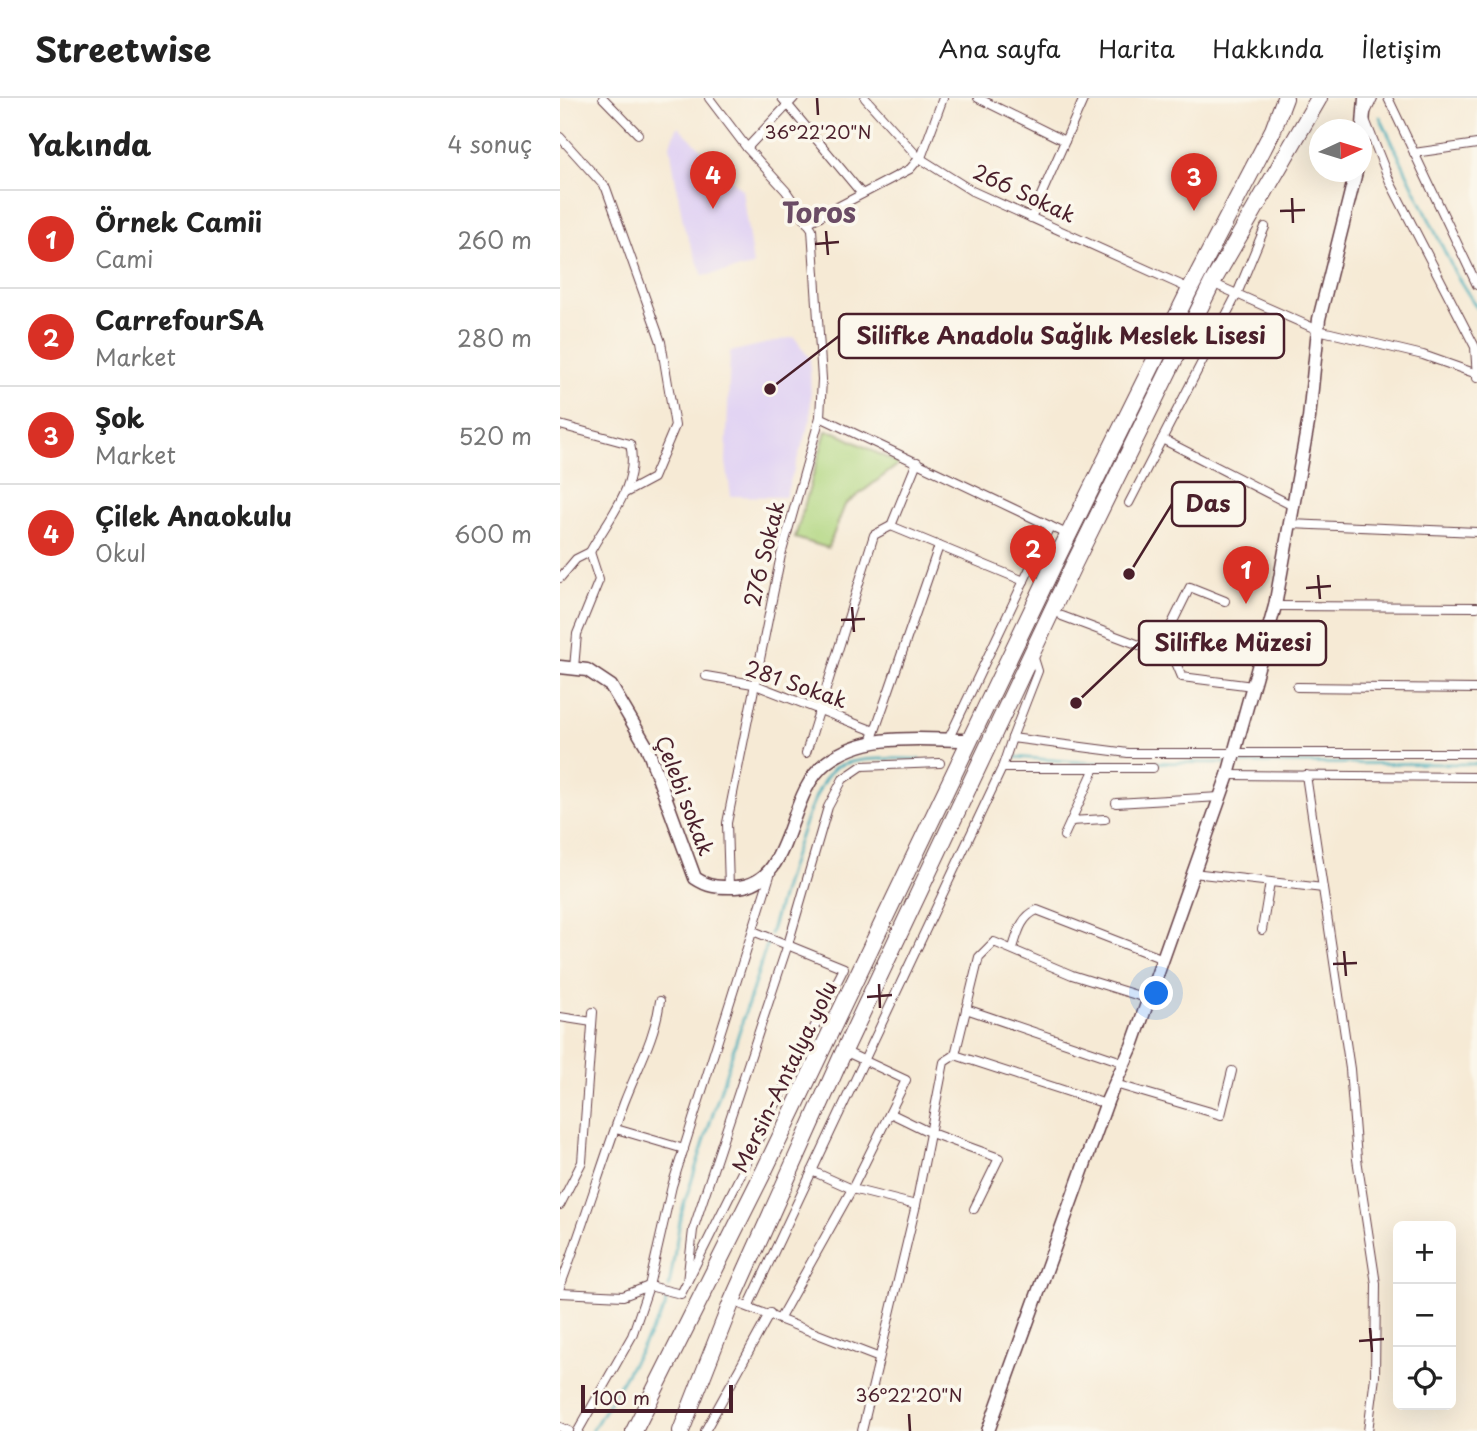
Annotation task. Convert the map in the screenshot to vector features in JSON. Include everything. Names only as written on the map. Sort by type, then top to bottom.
[{"type":"highway","name":"Mersin-Antalya yolu","points":[[634,1431],[764,1171],[1069,534],[1190,289],[1273,130],[1285,98]]},
{"type":"highway","name":"Mersin-Antalya yolu","points":[[681,1431],[732,1301],[844,1051],[974,773],[1212,284],[1319,98]]},
{"type":"street","points":[[603,98],[638,134]]},
{"type":"street","points":[[709,98],[747,148],[786,191],[809,226],[910,169],[919,158],[943,98]]},
{"type":"street","name":"266 Sokak","points":[[865,98],[919,158],[972,191],[1190,289]]},
{"type":"street","points":[[978,98],[1065,141]]},
{"type":"street","points":[[1031,218],[1084,98]]},
{"type":"street","points":[[1212,284],[1318,330],[1423,355],[1477,375],[1475,347],[1390,181],[1364,117],[1365,98]]},
{"type":"street","points":[[1364,117],[1373,98]]},
{"type":"street","points":[[1389,98],[1477,285]]},
{"type":"street","points":[[747,148],[788,100],[862,194]]},
{"type":"street","points":[[560,137],[606,188],[662,342],[675,426],[653,478],[625,493]]},
{"type":"street","points":[[1414,153],[1477,144]]},
{"type":"street","points":[[988,1431],[1106,1104],[1149,999],[1236,752],[1275,606],[1309,418],[1318,330],[1354,182]]},
{"type":"street","name":"276 Sokak","points":[[729,887],[727,823],[753,684],[781,555],[820,416],[822,379],[809,226]]},
{"type":"street","points":[[1129,503],[1237,294],[1265,227]]},
{"type":"street","points":[[820,416],[1069,534]]},
{"type":"street","points":[[560,425],[630,444],[632,473],[625,493],[590,552],[576,559],[560,578]]},
{"type":"street","points":[[1162,439],[1293,506]]},
{"type":"street","points":[[806,753],[874,534],[891,526],[916,462]]},
{"type":"street","points":[[1290,524],[1477,531]]},
{"type":"street","points":[[891,526],[1024,581]]},
{"type":"street","points":[[948,740],[1050,526]]},
{"type":"street","points":[[872,736],[939,546]]},
{"type":"street","points":[[574,668],[577,634],[599,580],[590,552]]},
{"type":"street","points":[[1158,652],[1190,587],[1225,601]]},
{"type":"street","points":[[1275,606],[1477,607]]},
{"type":"street","points":[[1062,616],[1174,658],[1182,677],[1253,686]]},
{"type":"street","points":[[749,1306],[1002,768],[1038,671],[1032,652]]},
{"type":"street","name":"Çelebi sokak","points":[[560,667],[587,670],[611,686],[647,747],[695,878],[710,888],[753,886],[771,872]]},
{"type":"street","name":"281 Sokak","points":[[706,676],[753,684],[820,710],[872,736]]},
{"type":"street","points":[[1297,687],[1477,689]]},
{"type":"street","points":[[578,1431],[632,1336],[649,1286],[684,1149],[771,872],[804,788],[825,764],[872,736],[971,740]]},
{"type":"street","points":[[1012,738],[1128,752],[1477,753]]},
{"type":"street","points":[[687,1282],[693,1230],[828,807],[843,779],[862,766],[940,763]]},
{"type":"street","points":[[1002,768],[1153,768]]},
{"type":"street","points":[[1064,836],[1095,768]]},
{"type":"street","points":[[1228,775],[1477,777]]},
{"type":"street","points":[[1306,775],[1350,1069],[1357,1159],[1376,1284],[1375,1377],[1368,1431]]},
{"type":"street","points":[[1116,803],[1220,797]]},
{"type":"street","points":[[1071,821],[1105,819]]},
{"type":"street","points":[[1193,873],[1323,888]]},
{"type":"street","points":[[1262,930],[1270,882]]},
{"type":"street","points":[[1013,948],[1027,914],[1037,910],[1163,959]]},
{"type":"street","points":[[560,1293],[622,1296],[649,1286],[681,1294],[844,968],[753,931]]},
{"type":"street","points":[[862,1431],[877,1357],[916,1205],[944,1062],[955,1055],[979,957],[994,942],[1072,975],[1149,999]]},
{"type":"street","points":[[560,1287],[616,1129],[657,1024],[660,1001]]},
{"type":"street","points":[[966,1009],[1125,1063]]},
{"type":"street","points":[[560,1205],[582,1162],[593,1012]]},
{"type":"street","points":[[560,1017],[592,1021]]},
{"type":"street","points":[[780,1318],[852,1189],[906,1080],[844,1051]]},
{"type":"street","points":[[955,1055],[1106,1104]]},
{"type":"street","points":[[1115,1084],[1221,1115],[1233,1071]]},
{"type":"street","points":[[890,1112],[931,1133],[999,1158],[974,1209]]},
{"type":"street","points":[[616,1129],[684,1149]]},
{"type":"street","points":[[812,1171],[852,1189],[916,1205]]},
{"type":"street","points":[[732,1301],[770,1313],[877,1357]]},
{"type":"street","points":[[705,1431],[770,1313]]},
{"type":"street","points":[[560,1427],[569,1431]]},
{"type":"shaded area","points":[[678,126],[742,190],[753,266],[703,276],[684,227],[674,171],[670,144]]},
{"type":"shaded area","points":[[794,337],[810,359],[811,418],[785,497],[731,496],[726,462],[730,352]]},
{"type":"green space","points":[[826,431],[835,432],[899,464],[845,505],[828,548],[795,538]]},
{"type":"waterway","points":[[1380,117],[1455,273],[1477,308]]},
{"type":"waterway","points":[[1014,757],[1081,762],[1229,763]]},
{"type":"waterway","points":[[770,934],[808,816],[828,775],[838,766],[857,761],[919,759]]},
{"type":"waterway","points":[[1235,763],[1477,764]]},
{"type":"waterway","points":[[669,1287],[681,1214],[768,941]]},
{"type":"waterway","points":[[592,1431],[665,1308],[667,1294]]},
{"type":"place","name":"Çilek Anaokulu","points":[[713,209]]},
{"type":"place","name":"Şok","points":[[1194,211]]},
{"type":"place","name":"Silifke Anadolu Sağlık Meslek Lisesi","points":[[770,389]]},
{"type":"place","name":"Das","points":[[1129,574]]},
{"type":"place","name":"CarrefourSA","points":[[1033,583]]},
{"type":"place","name":"Örnek Camii","points":[[1246,604]]},
{"type":"place","name":"Silifke Müzesi","points":[[1076,703]]},
{"type":"district","name":"Toros","points":[[819,213]]}]
